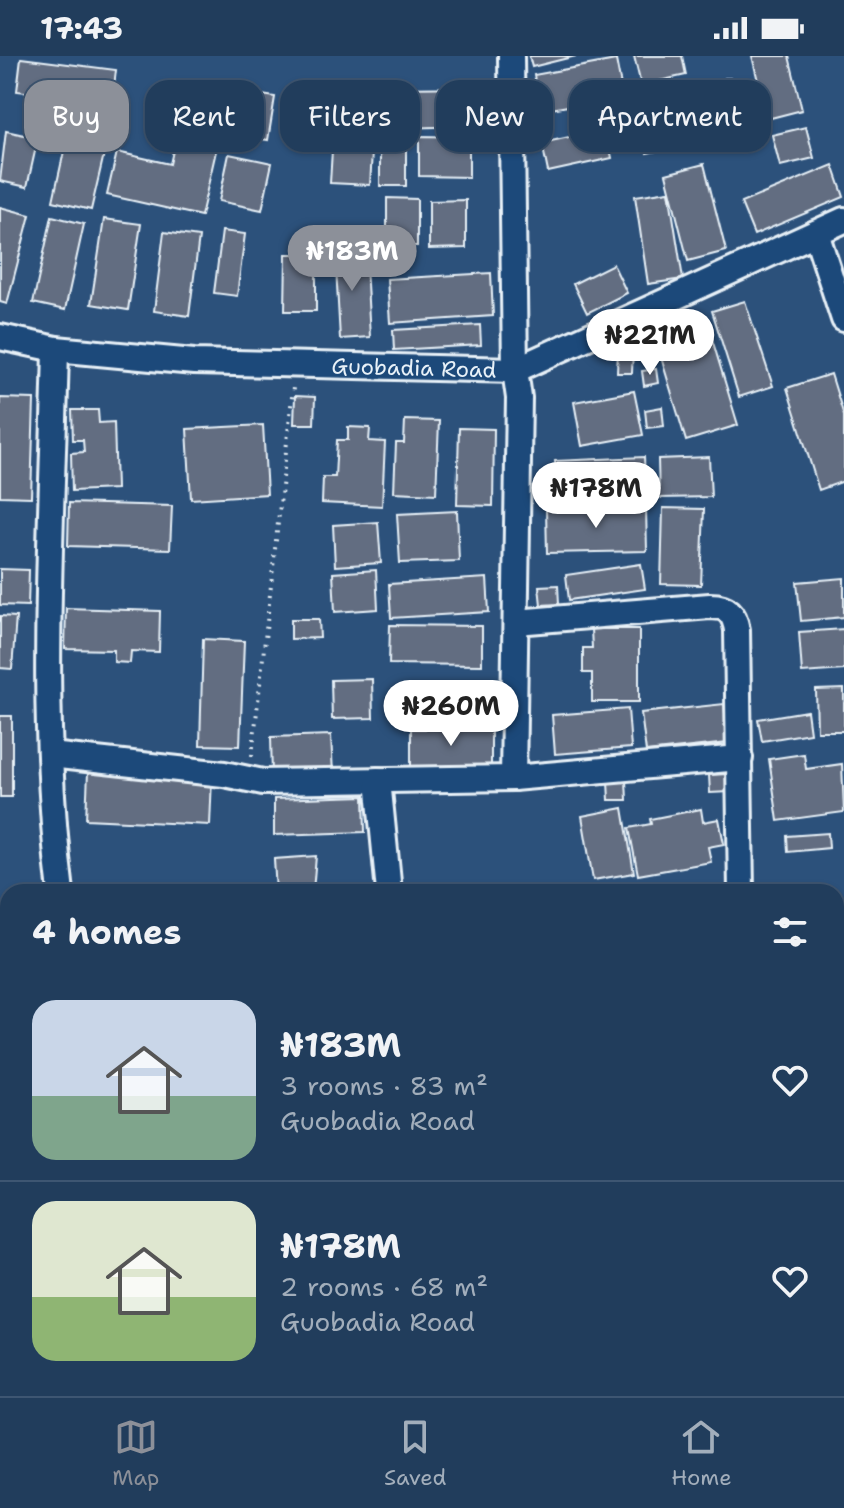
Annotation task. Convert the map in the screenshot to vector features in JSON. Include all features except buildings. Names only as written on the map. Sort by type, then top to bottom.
[{"type":"street","points":[[511,56],[515,370],[519,398],[513,778]]},
{"type":"street","name":"Guobadia Road","points":[[0,337],[56,349],[194,362],[515,370],[844,220]]},
{"type":"street","points":[[816,233],[844,319]]},
{"type":"street","points":[[56,349],[50,755],[60,884]]},
{"type":"street","points":[[516,622],[710,606],[726,609],[735,618],[741,884]]},
{"type":"street","points":[[50,755],[263,782],[513,778],[740,758]]},
{"type":"street","points":[[378,780],[388,884]]},
{"type":"path","points":[[249,779],[295,364]]}]
